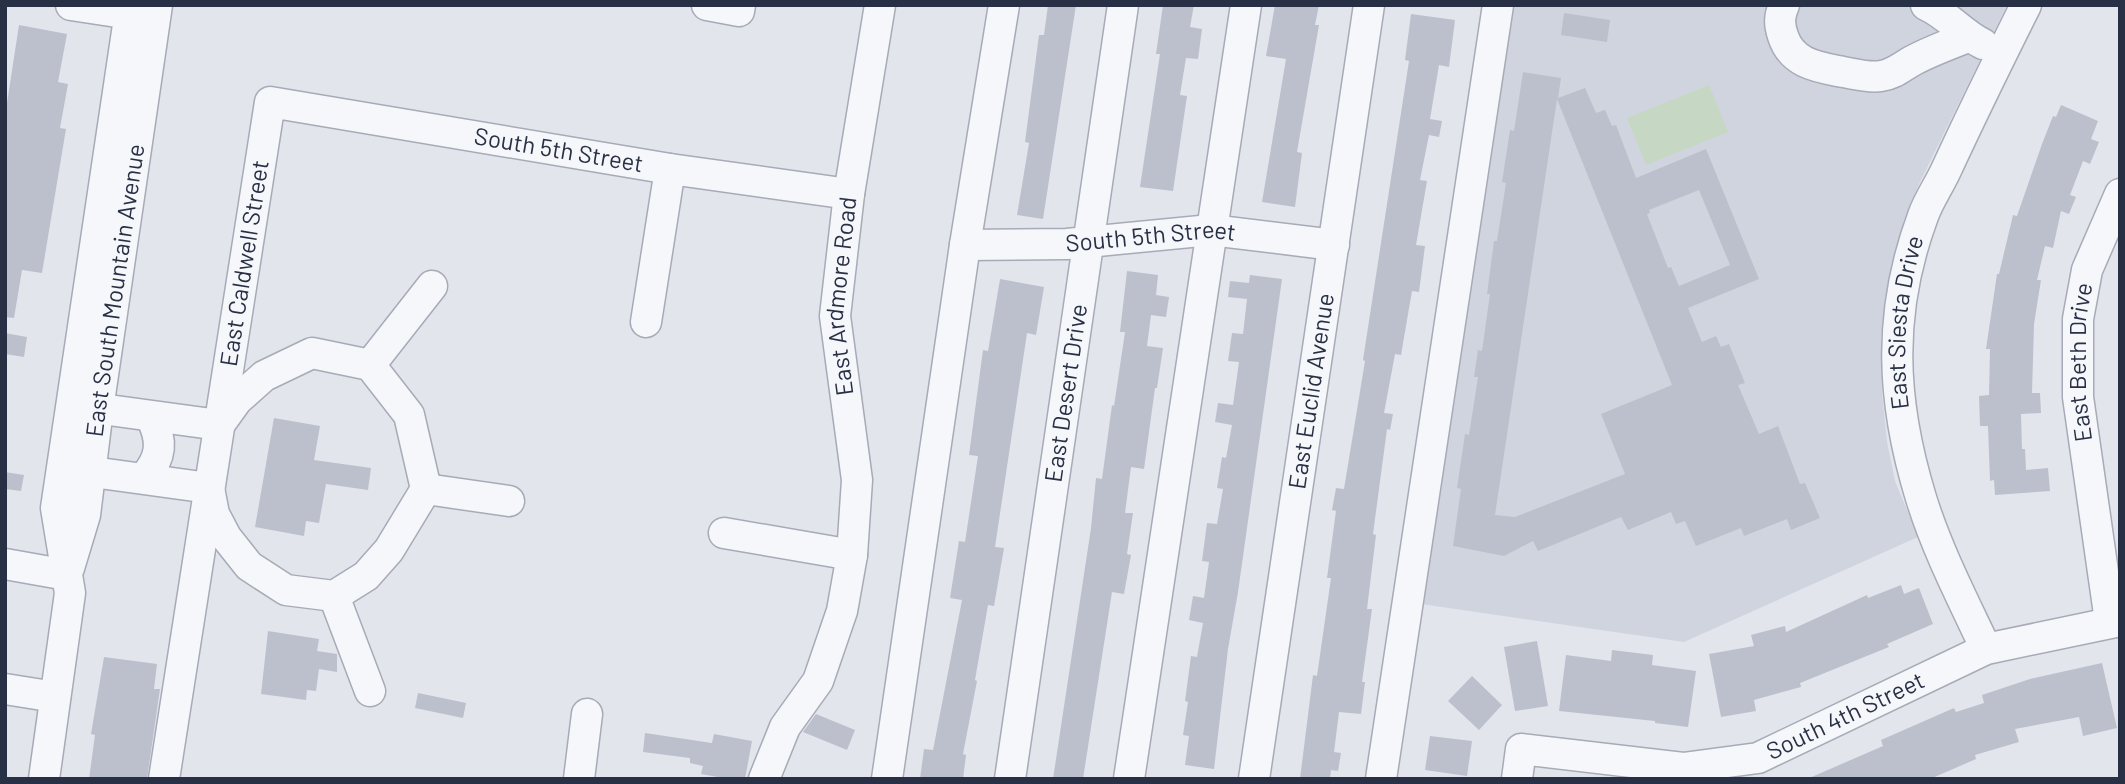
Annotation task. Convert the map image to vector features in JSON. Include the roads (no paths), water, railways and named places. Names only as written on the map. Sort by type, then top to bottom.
[{"type":"street","points":[[71,5],[143,10]]},
{"type":"street","points":[[706,5],[740,8]]},
{"type":"street","name":"East Ardmore Road","points":[[764,779],[785,727],[818,681],[842,611],[852,555],[857,480],[835,316],[849,194],[880,5]]},
{"type":"street","points":[[887,779],[965,245],[1004,5]]},
{"type":"street","name":"East Desert Drive","points":[[1010,779],[1123,5]]},
{"type":"street","points":[[1129,779],[1246,5]]},
{"type":"street","name":"East Euclid Avenue","points":[[1254,779],[1369,5]]},
{"type":"street","points":[[1381,779],[1498,5]]},
{"type":"street","points":[[1784,5],[1780,26],[1785,44],[1796,57],[1809,65],[1859,75],[1882,76],[1897,72],[1910,61],[1968,37]]},
{"type":"street","points":[[1926,5],[1952,21],[1968,37],[2002,53]]},
{"type":"street","name":"East Siesta Drive","points":[[1986,649],[1921,499],[1906,438],[1896,369],[1902,296],[1924,213],[2026,5]]},
{"type":"street","name":"East South Mountain Avenue","points":[[44,779],[70,593],[57,508],[77,470],[143,10]]},
{"type":"street","name":"South 5th Street","points":[[270,102],[670,169],[849,194]]},
{"type":"street","name":"East Caldwell Street","points":[[164,779],[270,102]]},
{"type":"street","points":[[646,322],[670,169]]},
{"type":"street","name":"East Beth Drive","points":[[2115,621],[2078,397],[2078,318],[2087,270],[2120,194]]},
{"type":"street","name":"South 5th Street","points":[[965,245],[1067,244],[1211,230],[1334,245]]},
{"type":"street","points":[[370,691],[334,596],[366,576],[389,550],[426,489],[410,415],[370,365],[432,286]]},
{"type":"street","name":"East Caldwell Street","points":[[219,425],[237,400],[264,376],[312,352],[370,365]]},
{"type":"street","points":[[85,407],[219,425]]},
{"type":"street","points":[[144,478],[155,465],[160,436],[151,416]]},
{"type":"street","points":[[77,470],[209,488]]},
{"type":"street","name":"East Caldwell Street","points":[[209,488],[214,514],[226,537],[249,566],[286,590],[334,596]]},
{"type":"street","points":[[426,489],[509,501]]},
{"type":"street","points":[[724,533],[852,555]]},
{"type":"street","points":[[5,564],[67,575]]},
{"type":"street","name":"South 4th Street","points":[[1517,779],[1521,749],[1683,768],[1760,768],[1986,649],[2115,621]]},
{"type":"street","points":[[5,689],[55,697]]},
{"type":"street","points":[[579,779],[587,714]]}]
